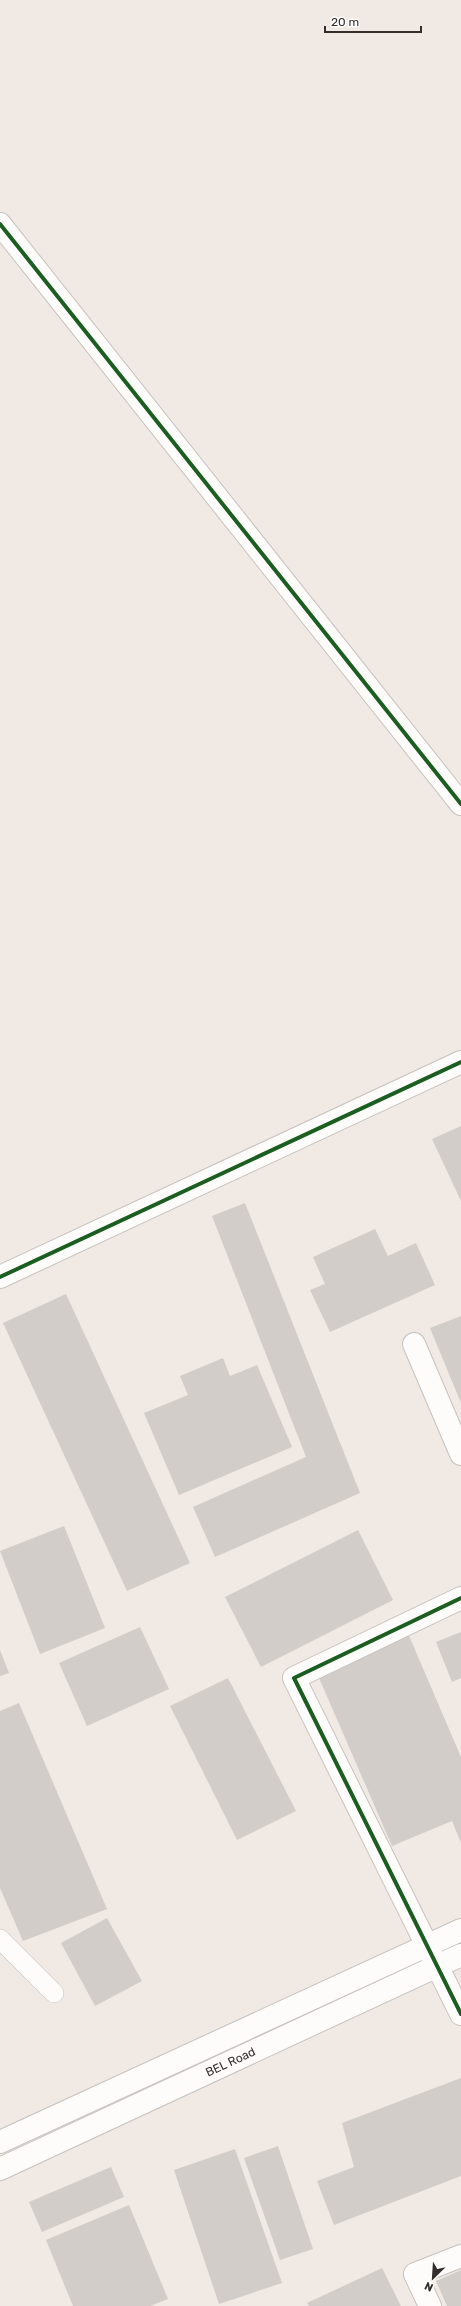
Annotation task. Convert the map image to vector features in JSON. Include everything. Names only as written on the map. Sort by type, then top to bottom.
[{"type":"street","points":[[0,224],[461,804]]},
{"type":"street","points":[[0,1277],[461,1062]]},
{"type":"street","points":[[414,1344],[461,1454]]},
{"type":"street","points":[[461,1598],[294,1678],[461,2014]]},
{"type":"street","name":"BEL Road","points":[[0,2142],[461,1930]]},
{"type":"street","name":"BEL Road","points":[[0,2169],[461,1955]]},
{"type":"street","points":[[246,2028],[256,2050]]},
{"type":"street","points":[[430,2306],[415,2274],[461,2256]]},
{"type":"lane","points":[[0,1939],[54,1993]]},
{"type":"building","points":[[461,1126],[461,1201],[432,1139]]},
{"type":"building","points":[[245,1203],[360,1493],[215,1557],[193,1507],[306,1457],[212,1216]]},
{"type":"building","points":[[375,1229],[388,1256],[416,1243],[435,1285],[330,1332],[310,1290],[325,1284],[313,1257]]},
{"type":"building","points":[[66,1294],[190,1563],[127,1591],[3,1323]]},
{"type":"building","points":[[461,1316],[461,1403],[430,1328]]},
{"type":"building","points":[[223,1358],[230,1376],[257,1365],[292,1447],[179,1495],[144,1413],[188,1395],[180,1376]]},
{"type":"building","points":[[64,1526],[105,1628],[40,1654],[0,1551]]},
{"type":"building","points":[[358,1530],[393,1600],[261,1667],[225,1597]]},
{"type":"building","points":[[140,1627],[169,1689],[87,1726],[59,1663]]},
{"type":"building","points":[[407,1631],[461,1757],[461,1843],[452,1821],[392,1846],[316,1671]]},
{"type":"building","points":[[461,1632],[461,1678],[452,1682],[436,1642]]},
{"type":"building","points":[[0,1650],[9,1673],[0,1676]]},
{"type":"building","points":[[228,1678],[296,1811],[237,1840],[170,1706]]},
{"type":"building","points":[[19,1703],[107,1909],[23,1941],[0,1888],[0,1711]]},
{"type":"building","points":[[107,1918],[142,1981],[95,2006],[61,1943]]},
{"type":"building","points":[[461,2078],[461,2176],[334,2225],[317,2181],[354,2167],[342,2123]]},
{"type":"building","points":[[278,2146],[313,2249],[280,2260],[244,2158]]},
{"type":"building","points":[[235,2149],[282,2283],[219,2304],[174,2170]]},
{"type":"building","points":[[111,2167],[124,2197],[42,2232],[29,2202]]},
{"type":"building","points":[[129,2205],[168,2299],[150,2306],[73,2306],[46,2240]]},
{"type":"building","points":[[382,2268],[401,2306],[309,2306],[307,2303]]},
{"type":"building","points":[[461,2270],[461,2306],[447,2306],[436,2281]]},
{"type":"cycle path","points":[[0,224],[461,804]]},
{"type":"cycle path","points":[[0,1277],[461,1062]]},
{"type":"cycle path","points":[[461,1598],[294,1678],[461,2014]]}]
